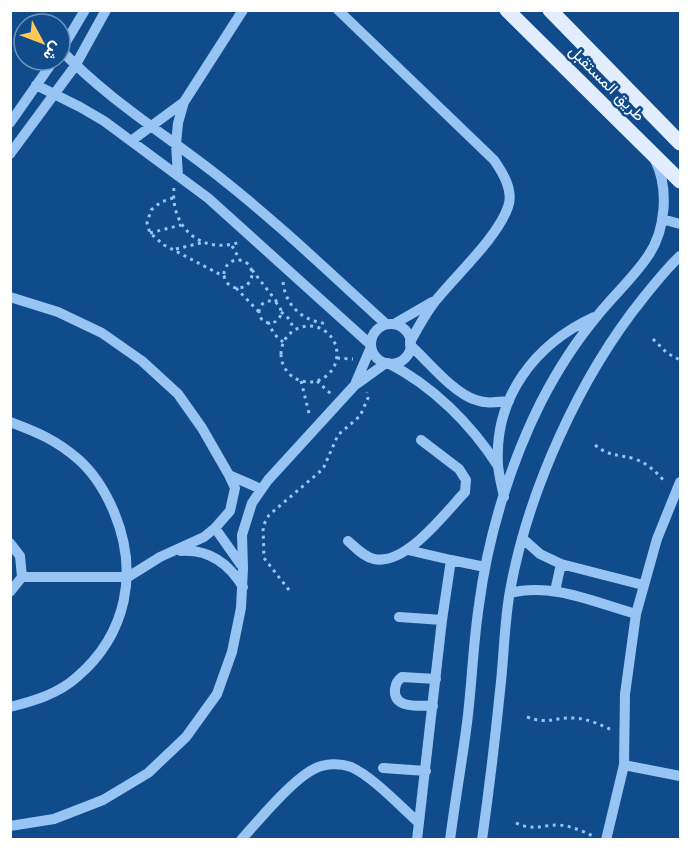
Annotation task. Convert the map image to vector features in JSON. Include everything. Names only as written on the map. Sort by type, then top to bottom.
[{"type":"main road","name":"طريق المستقبل","points":[[507,10],[681,181]]},
{"type":"main road","name":"طريق المستقبل","points":[[550,10],[681,143]]},
{"type":"street","points":[[72,31],[85,10]]},
{"type":"street","points":[[10,154],[75,66],[106,10]]},
{"type":"street","points":[[178,176],[176,144],[178,123],[184,102],[243,10]]},
{"type":"street","points":[[10,826],[54,819],[103,800],[148,772],[186,737],[217,694],[232,652],[241,608],[242,535],[245,518],[261,489],[354,386],[387,363],[401,361],[406,357],[410,343],[435,301],[482,246],[509,206],[508,189],[503,173],[494,160],[338,10]]},
{"type":"street","points":[[72,63],[99,87],[222,179],[390,324],[405,330],[410,343],[460,392],[475,400],[492,403],[509,401]]},
{"type":"street","points":[[10,123],[46,72]]},
{"type":"street","points":[[36,86],[96,116],[208,198],[345,321],[371,346],[376,357],[421,383],[468,426],[485,445],[498,466]]},
{"type":"street","points":[[131,141],[184,102]]},
{"type":"street","points":[[450,840],[467,722],[478,606],[485,567],[504,498],[520,449],[567,357],[597,315],[649,256],[657,238],[662,219],[663,192],[658,166],[651,152]]},
{"type":"street","points":[[662,219],[681,224]]},
{"type":"street","points":[[482,840],[510,593],[522,538],[565,426],[593,371],[625,320],[663,273],[681,256]]},
{"type":"street","points":[[10,297],[58,312],[84,324],[102,333],[142,361],[178,394],[202,428],[235,488],[230,511],[215,528],[204,537],[128,577],[22,577]]},
{"type":"street","points":[[354,386],[371,346],[373,334],[435,301]]},
{"type":"street","points":[[504,498],[498,466],[498,444],[509,401],[525,371],[535,358],[554,340],[574,326],[597,315]]},
{"type":"street","points":[[10,422],[45,435],[80,460],[106,494],[123,534],[128,577],[120,615],[102,650],[76,678],[42,698],[10,707]]},
{"type":"street","points":[[348,541],[363,555],[375,560],[389,558],[408,550],[465,492],[466,480],[459,470],[421,440]]},
{"type":"street","points":[[229,475],[261,489]]},
{"type":"street","points":[[606,840],[624,765],[628,664],[636,614],[657,539],[681,482]]},
{"type":"street","points":[[215,528],[243,568]]},
{"type":"street","points":[[522,538],[540,554],[561,564],[643,585]]},
{"type":"street","points":[[10,543],[20,556],[22,577],[10,592]]},
{"type":"street","points":[[175,551],[192,550],[208,554],[222,562],[234,573],[243,587]]},
{"type":"street","points":[[408,550],[485,567]]},
{"type":"street","points":[[417,840],[441,620],[451,560]]},
{"type":"street","points":[[555,591],[561,564]]},
{"type":"street","points":[[510,593],[532,589],[555,591],[636,614]]},
{"type":"street","points":[[399,617],[441,620]]},
{"type":"street","points":[[433,706],[403,704],[397,701],[395,694],[397,682],[402,677],[436,679]]},
{"type":"street","points":[[241,840],[302,777],[316,768],[333,764],[350,767],[364,775],[419,823]]},
{"type":"street","points":[[624,765],[681,776]]},
{"type":"street","points":[[383,768],[426,771]]},
{"type":"path","points":[[178,176],[173,198],[175,212],[181,225],[191,236],[203,243],[217,246],[231,245],[252,236]]},
{"type":"path","points":[[173,198],[161,202],[151,210],[147,223],[150,233],[164,245],[225,277]]},
{"type":"path","points":[[150,233],[181,225]]},
{"type":"path","points":[[175,249],[203,243]]},
{"type":"path","points":[[231,245],[240,260],[249,265],[271,292],[281,312],[292,324],[293,330]]},
{"type":"path","points":[[240,260],[235,260],[226,266],[227,282],[259,312],[263,320],[277,321],[281,312]]},
{"type":"path","points":[[285,265],[282,278],[284,292],[290,304],[310,324],[330,335],[337,350],[335,366],[324,378],[317,381],[301,381],[294,378],[283,366],[281,350],[283,342],[293,330],[310,324],[345,321]]},
{"type":"path","points":[[236,288],[246,285],[250,280],[252,270]]},
{"type":"path","points":[[259,312],[268,301],[278,303]]},
{"type":"path","points":[[268,322],[274,334],[283,342]]},
{"type":"path","points":[[653,339],[667,353],[681,360]]},
{"type":"path","points":[[289,591],[264,558],[263,526],[269,516],[323,469],[338,435],[360,416],[368,398],[364,378]]},
{"type":"path","points":[[301,381],[314,429]]},
{"type":"path","points":[[317,381],[340,401]]},
{"type":"path","points":[[595,445],[610,455],[645,463],[675,494]]},
{"type":"path","points":[[527,717],[545,722],[563,718],[580,718],[624,735]]},
{"type":"path","points":[[516,823],[533,828],[568,826],[600,840]]}]
